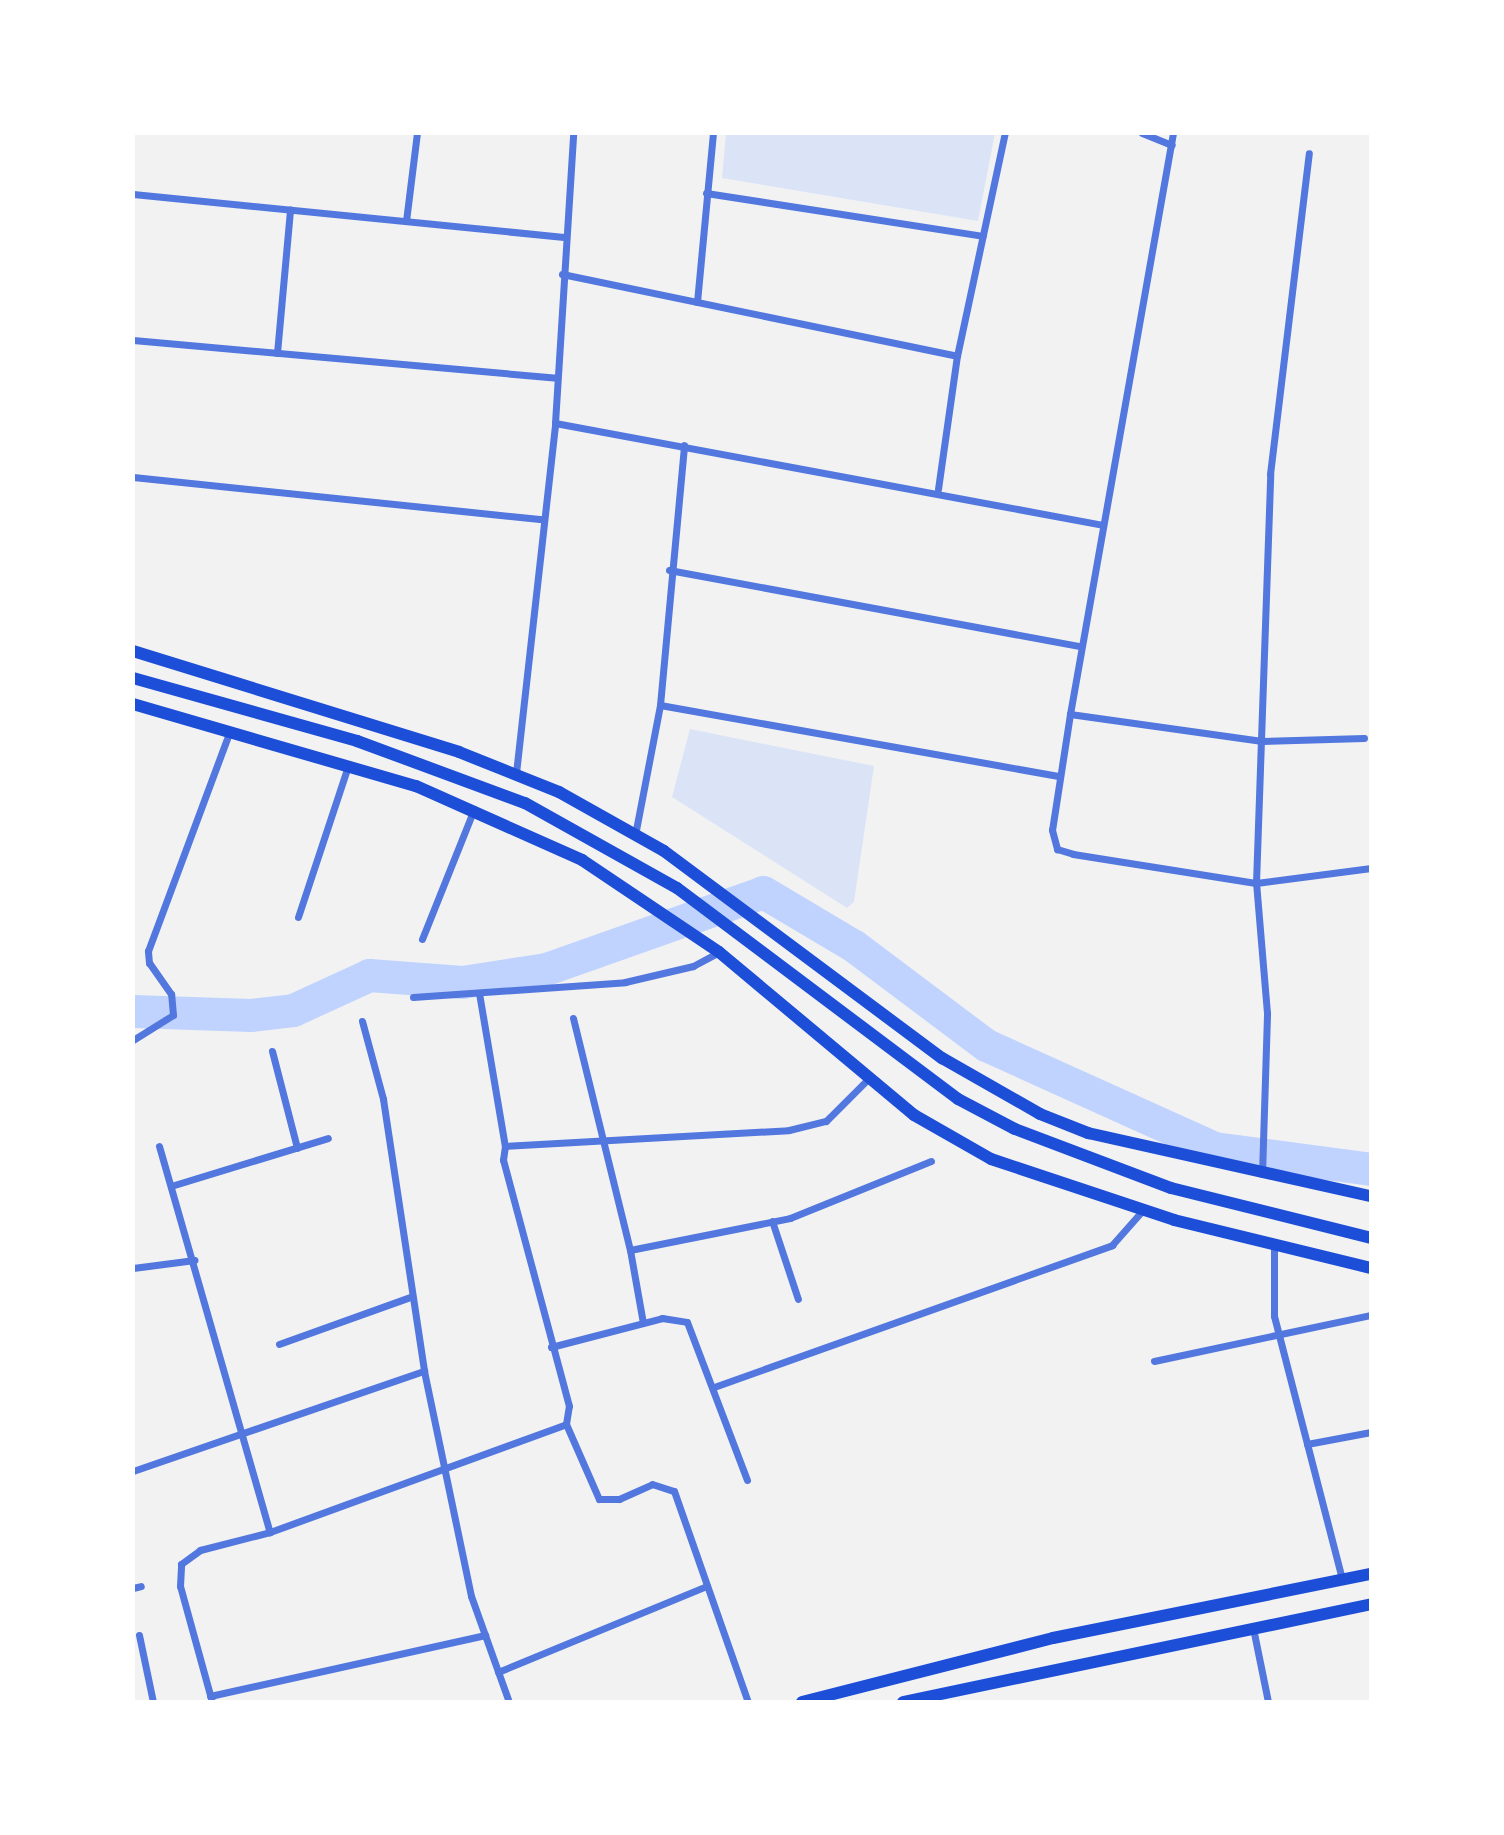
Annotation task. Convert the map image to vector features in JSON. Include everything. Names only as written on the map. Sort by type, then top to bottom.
[{"type":"main road","points":[[133,652],[516,774],[635,835],[722,891],[942,1058],[1040,1114],[1088,1133],[1262,1175],[1371,1196]]},
{"type":"main road","points":[[133,678],[449,773],[525,803],[677,888],[958,1100],[1015,1129],[1171,1188],[1371,1238]]},
{"type":"main road","points":[[133,704],[349,765],[474,809],[627,888],[719,952],[869,1078],[950,1140],[1143,1210],[1371,1268]]},
{"type":"main road","points":[[802,1702],[1053,1638],[1371,1574]]},
{"type":"main road","points":[[903,1702],[1371,1604]]},
{"type":"street","points":[[407,221],[417,133]]},
{"type":"street","points":[[516,774],[542,519],[555,422],[564,237],[573,133]]},
{"type":"street","points":[[697,302],[713,133]]},
{"type":"street","points":[[938,489],[957,356],[1005,133]]},
{"type":"street","points":[[1142,133],[1172,145]]},
{"type":"street","points":[[1173,133],[1081,646],[1052,830],[1057,849],[1256,883],[1371,869]]},
{"type":"street","points":[[1262,1175],[1267,1013],[1256,883],[1270,474],[1310,153]]},
{"type":"street","points":[[706,193],[983,236]]},
{"type":"street","points":[[133,194],[564,237]]},
{"type":"street","points":[[277,353],[290,210]]},
{"type":"street","points":[[562,274],[957,356]]},
{"type":"street","points":[[133,340],[556,378]]},
{"type":"street","points":[[555,422],[938,489],[1103,525]]},
{"type":"street","points":[[635,835],[660,705],[669,570],[684,445]]},
{"type":"street","points":[[133,477],[542,519]]},
{"type":"street","points":[[669,570],[1081,646]]},
{"type":"street","points":[[660,705],[1060,776]]},
{"type":"street","points":[[1070,715],[1262,741],[1364,738]]},
{"type":"street","points":[[133,1040],[173,1015],[172,994],[149,963],[148,951],[230,731]]},
{"type":"street","points":[[298,917],[349,765]]},
{"type":"street","points":[[422,939],[474,809]]},
{"type":"street","points":[[413,997],[638,980],[693,966],[719,952]]},
{"type":"street","points":[[480,993],[505,1146],[503,1160],[569,1406],[566,1424],[599,1499],[619,1499],[652,1484],[674,1491],[748,1702]]},
{"type":"street","points":[[573,1018],[630,1250],[643,1323]]},
{"type":"street","points":[[362,1021],[383,1098],[410,1297],[442,1470],[485,1636],[509,1702]]},
{"type":"street","points":[[272,1051],[297,1148]]},
{"type":"street","points":[[505,1146],[601,1136],[789,1130],[826,1121],[869,1078]]},
{"type":"street","points":[[171,1186],[328,1138]]},
{"type":"street","points":[[159,1146],[194,1260],[240,1433],[270,1532]]},
{"type":"street","points":[[630,1250],[772,1221],[931,1161]]},
{"type":"street","points":[[714,1387],[1112,1245],[1143,1210]]},
{"type":"street","points":[[772,1221],[798,1299]]},
{"type":"street","points":[[1274,1244],[1279,1335],[1342,1578]]},
{"type":"street","points":[[133,1268],[194,1260]]},
{"type":"street","points":[[279,1344],[410,1297]]},
{"type":"street","points":[[1154,1361],[1371,1315]]},
{"type":"street","points":[[551,1347],[643,1323],[687,1322],[714,1387],[747,1480]]},
{"type":"street","points":[[133,1471],[424,1371]]},
{"type":"street","points":[[485,1636],[211,1699],[180,1586],[181,1564],[200,1550],[270,1532],[566,1424]]},
{"type":"street","points":[[1307,1444],[1371,1432]]},
{"type":"street","points":[[498,1672],[707,1586]]},
{"type":"street","points":[[1252,1627],[1268,1702]]},
{"type":"street","points":[[139,1636],[153,1702]]},
{"type":"shaded area","points":[[726,133],[995,133],[978,221],[722,178]]},
{"type":"shaded area","points":[[690,729],[874,766],[854,902],[847,908],[672,797]]},
{"type":"waterway","points":[[133,1011],[251,1015],[293,1010],[369,975],[462,982],[546,969],[763,892],[854,946],[986,1045],[1214,1148],[1371,1169]]}]
